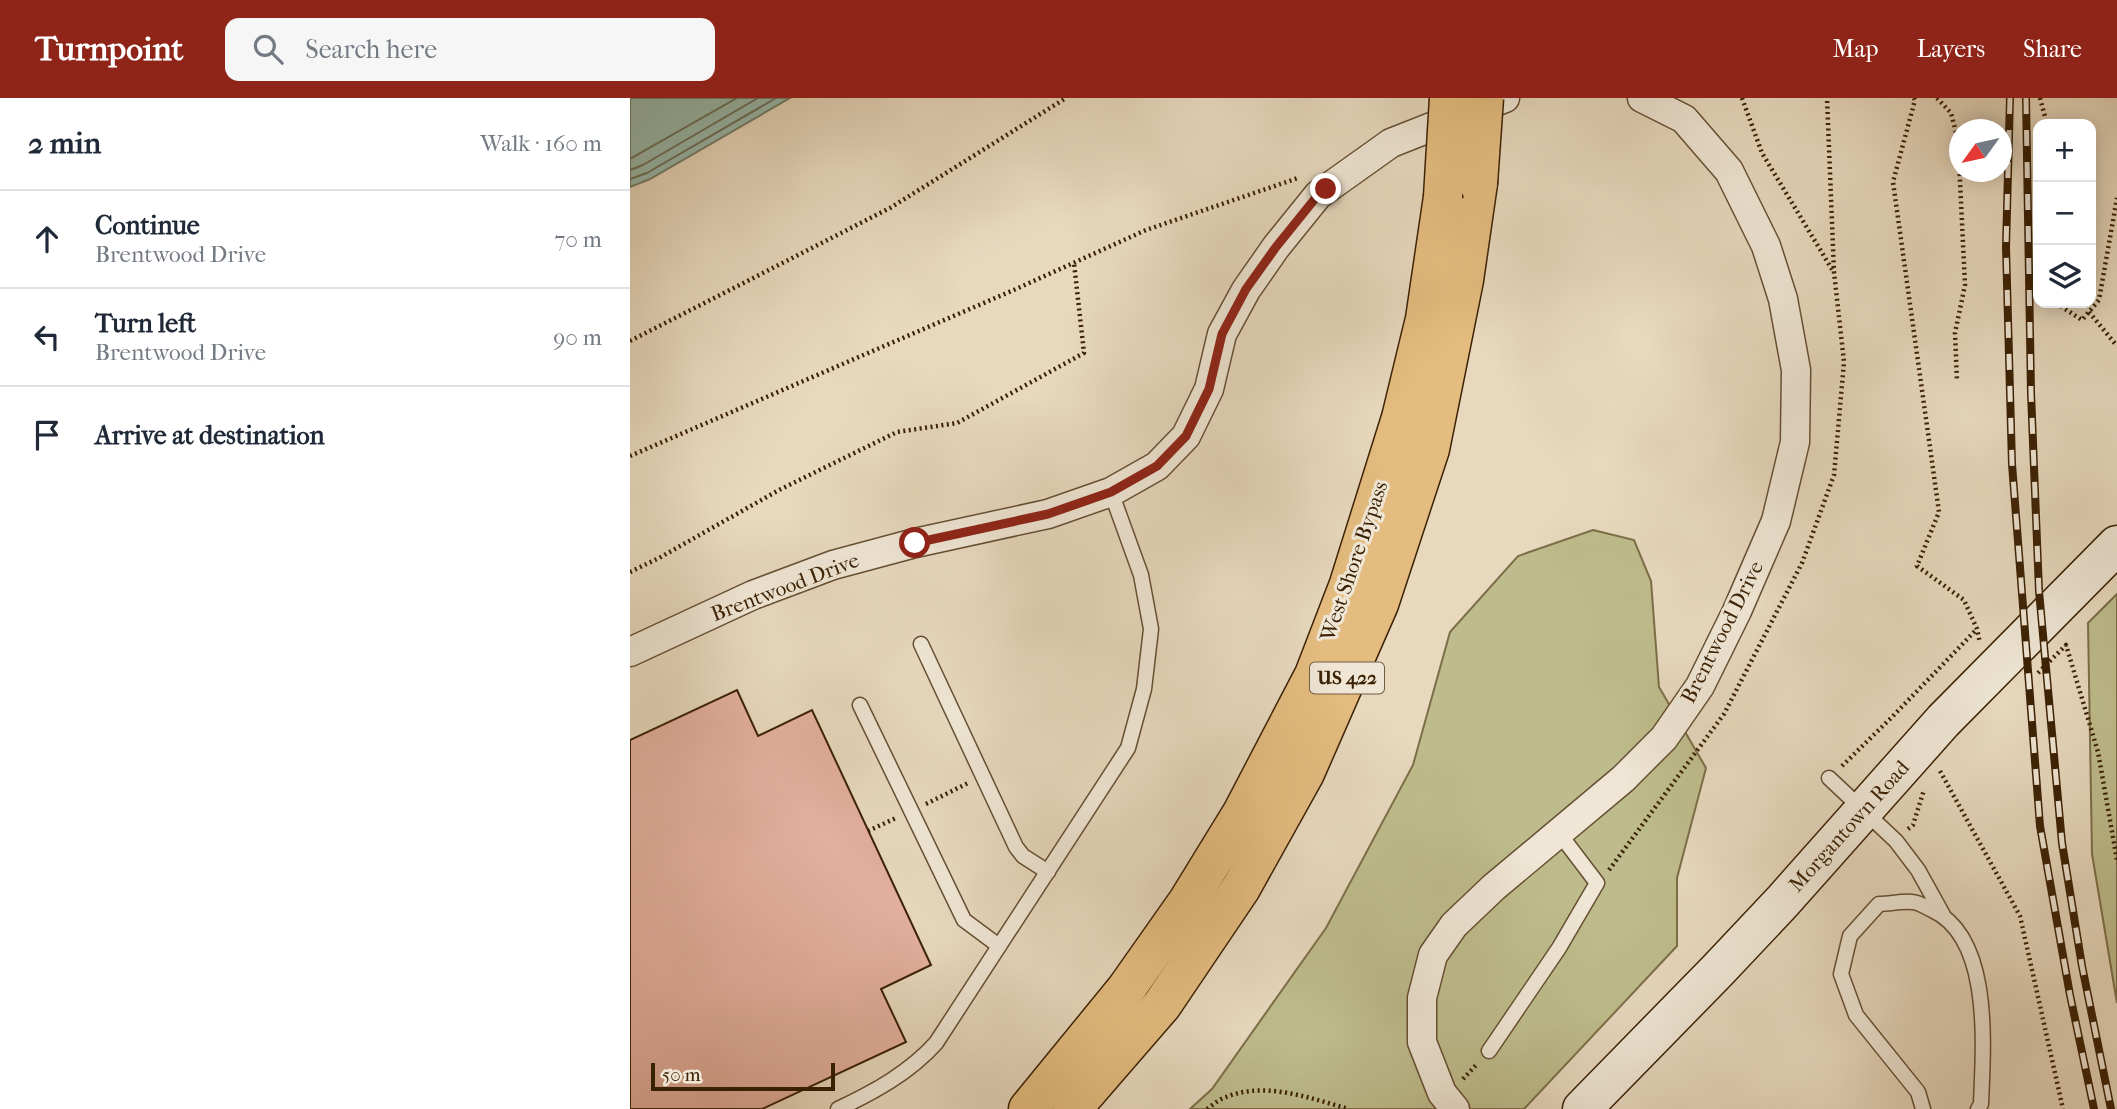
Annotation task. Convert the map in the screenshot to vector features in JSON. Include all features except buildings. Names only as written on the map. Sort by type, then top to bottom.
[{"type":"highway","name":"West Shore Bypass","points":[[1028,1109],[1126,989],[1188,901],[1242,813],[1314,675],[1349,584],[1401,418],[1425,318],[1443,197],[1449,98]]},
{"type":"highway","name":"West Shore Bypass","points":[[1072,1109],[1163,1005],[1241,888],[1305,773],[1379,604],[1430,449],[1464,280],[1478,183],[1484,98]]},
{"type":"main road","name":"Morgantown Road","points":[[1582,1109],[1727,960],[1987,674],[2117,545]]},
{"type":"street","name":"Brentwood Drive","points":[[630,652],[753,595],[833,565],[915,543],[1048,514],[1111,492],[1157,466],[1186,436],[1209,389],[1222,334],[1246,289],[1318,195],[1391,142],[1505,98]]},
{"type":"street","name":"Brentwood Drive","points":[[1455,1109],[1442,1093],[1422,1042],[1422,998],[1433,955],[1454,925],[1494,887],[1623,779],[1664,738],[1700,686],[1737,611],[1776,521],[1795,442],[1796,370],[1783,299],[1766,246],[1729,171],[1684,119],[1642,98]]},
{"type":"lane","points":[[838,1109],[880,1087],[926,1054],[936,1043],[1128,748],[1144,689],[1150,629],[1141,575],[1111,492]]},
{"type":"lane","points":[[921,644],[1016,847],[1023,856],[1048,872]]},
{"type":"lane","points":[[860,705],[964,920],[999,946]]},
{"type":"lane","points":[[1829,778],[1896,841],[1918,870],[1943,915],[1962,935],[1977,977],[1981,1008],[1981,1104],[1978,1109]]},
{"type":"lane","points":[[1489,1051],[1559,948],[1597,883],[1559,833]]},
{"type":"lane","points":[[1923,1109],[1918,1092],[1856,1015],[1841,974],[1850,936],[1879,904],[1913,902],[1943,915]]},
{"type":"path","points":[[630,341],[890,208],[1066,98]]},
{"type":"path","points":[[1742,98],[1762,153],[1834,272]]},
{"type":"path","points":[[1914,98],[1893,183],[1939,512],[1917,566],[1964,600],[1977,629],[1987,674]]},
{"type":"path","points":[[1937,98],[1951,113],[1958,140],[1965,285],[1955,333],[1958,381]]},
{"type":"path","points":[[2040,98],[2046,119]]},
{"type":"path","points":[[630,456],[1146,230],[1312,173],[1326,189]]},
{"type":"path","points":[[2064,308],[2082,320],[2099,300],[2117,198]]},
{"type":"path","points":[[630,572],[779,490],[897,432],[957,423],[1084,353],[1074,263]]},
{"type":"path","points":[[2088,312],[2117,346]]},
{"type":"path","points":[[1829,778],[1977,629]]},
{"type":"path","points":[[2034,677],[2066,645],[2098,752],[2117,860]]},
{"type":"path","points":[[1933,779],[1940,771],[2020,916],[2063,1109]]},
{"type":"path","points":[[1896,841],[1913,825],[1926,786]]},
{"type":"path","points":[[1207,1109],[1224,1097],[1255,1090],[1287,1092],[1349,1109]]},
{"type":"shaded area","points":[[1593,530],[1634,540],[1651,581],[1659,687],[1706,768],[1677,878],[1677,946],[1524,1109],[1190,1109],[1212,1089],[1326,928],[1413,765],[1450,632],[1518,556]]},
{"type":"shaded area","points":[[2117,594],[2117,1003],[2092,854],[2088,623]]},
{"type":"water","points":[[630,98],[790,98],[650,179],[630,187]]},
{"type":"railway","points":[[2010,98],[2006,247],[2012,464],[2040,826],[2070,995],[2094,1109]]},
{"type":"railway","points":[[2026,98],[2031,393],[2039,591],[2062,843],[2082,966],[2111,1109]]},
{"type":"route","points":[[915,543],[1048,514],[1111,492],[1157,466],[1186,436],[1209,389],[1222,334],[1246,289],[1276,247],[1318,195],[1326,189]]}]
